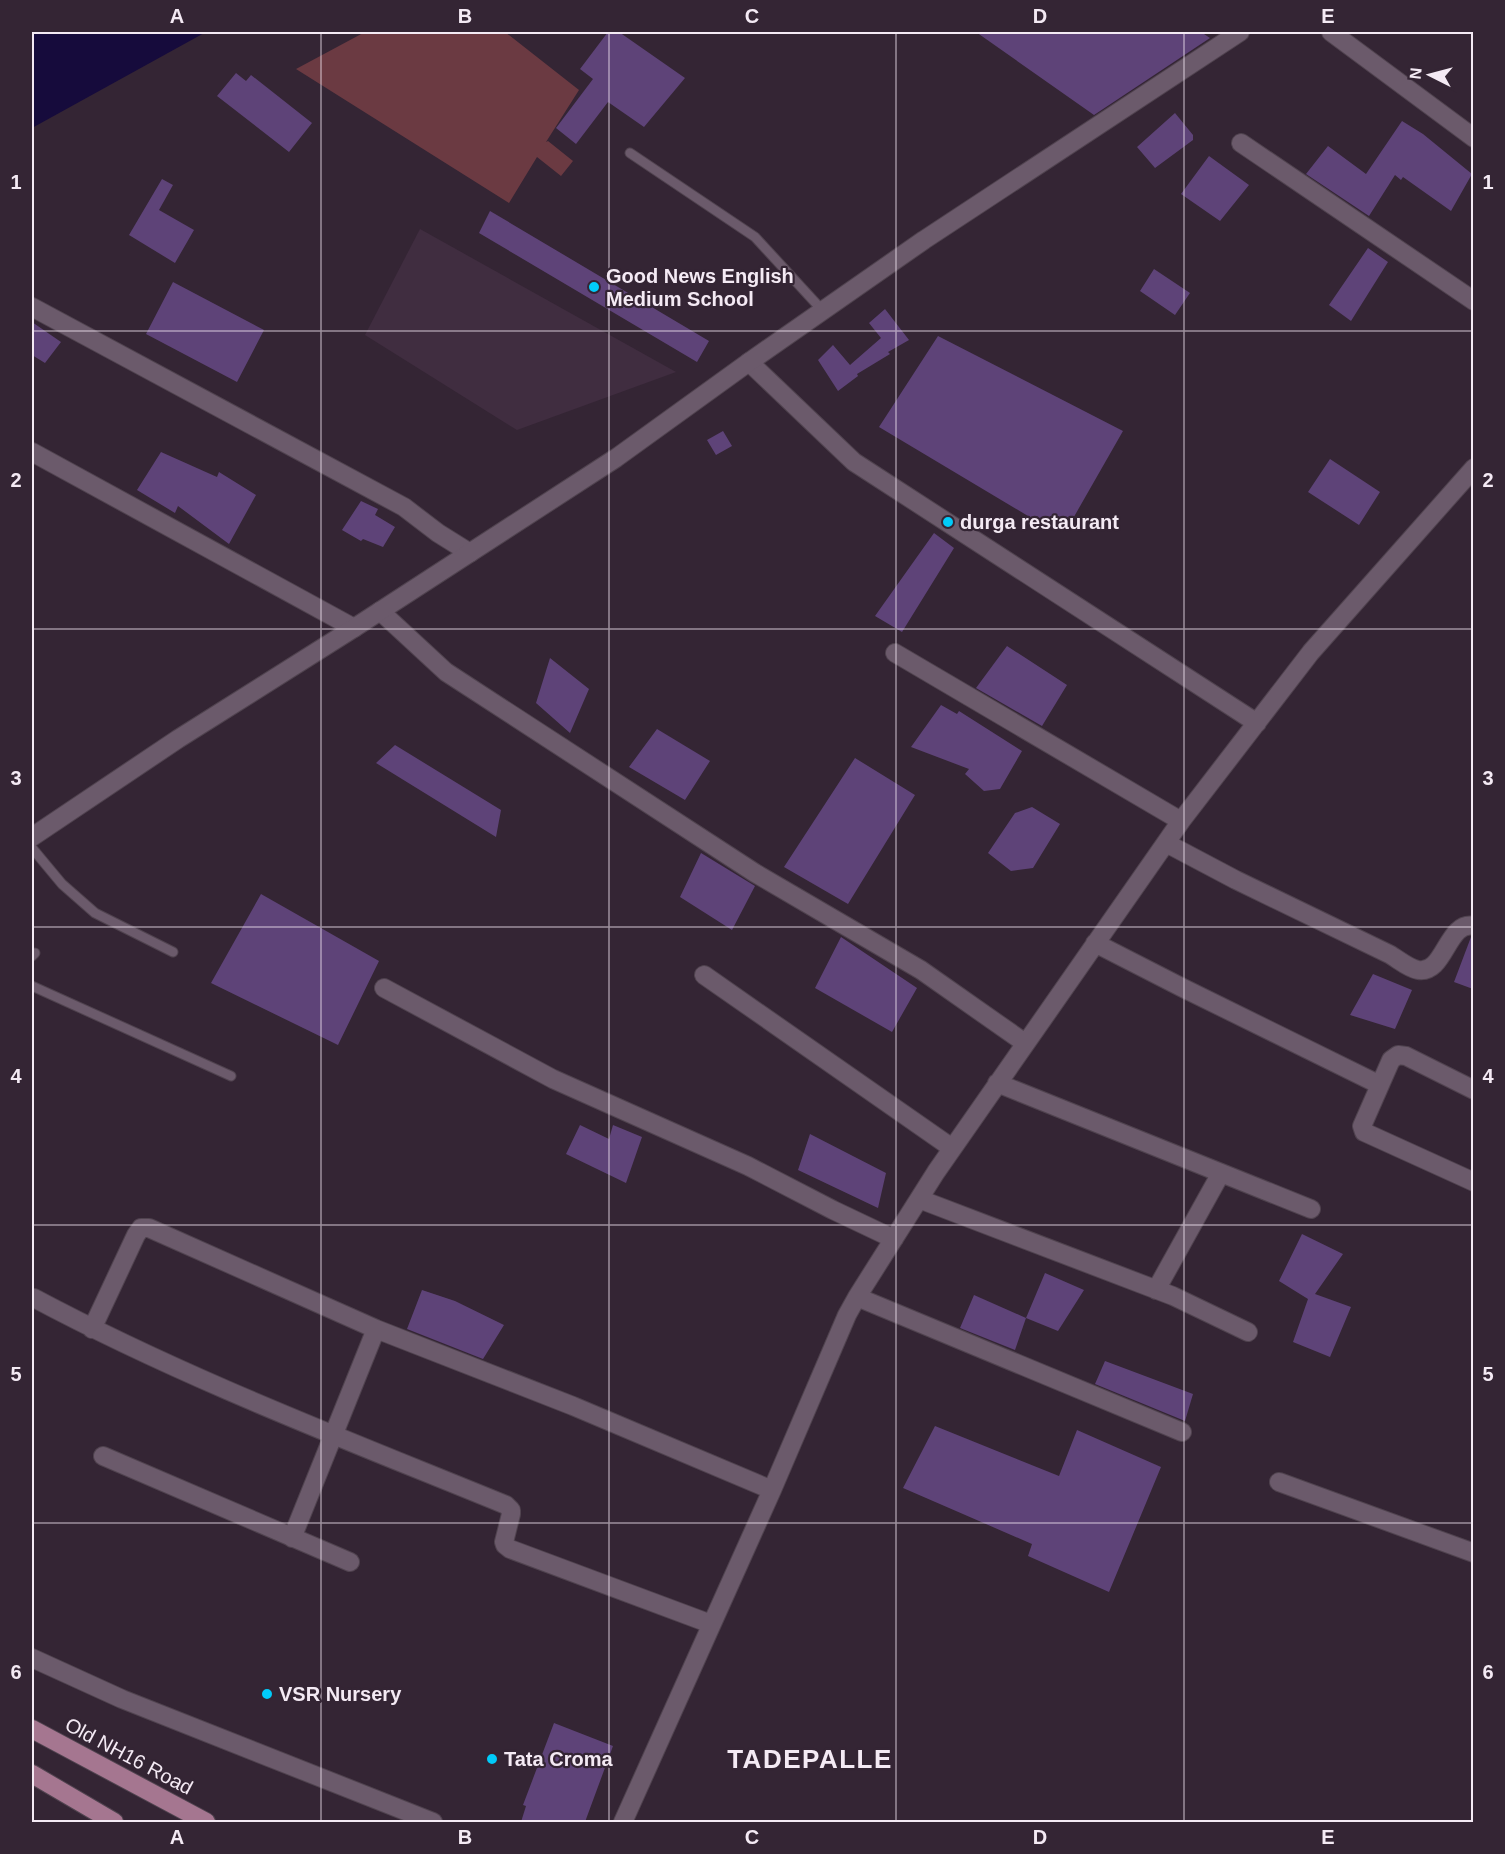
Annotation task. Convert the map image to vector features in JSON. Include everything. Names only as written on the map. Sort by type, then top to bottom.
[{"type":"main road","name":"Old NH16 Road","points":[[32,1729],[206,1822]]},
{"type":"main road","points":[[32,1774],[114,1822]]},
{"type":"street","points":[[32,837],[178,739],[616,458],[924,240],[1240,32]]},
{"type":"street","points":[[1331,32],[1473,138]]},
{"type":"street","points":[[1241,143],[1473,301]]},
{"type":"street","points":[[32,307],[404,507],[438,533],[470,553]]},
{"type":"street","points":[[749,362],[854,462],[1257,723]]},
{"type":"street","points":[[32,452],[354,628]]},
{"type":"street","points":[[622,1822],[857,1297],[952,1148],[1181,821],[1311,652],[1473,468]]},
{"type":"street","points":[[380,611],[446,672],[754,873],[921,970],[1025,1043]]},
{"type":"street","points":[[896,653],[1181,821]]},
{"type":"street","points":[[1166,843],[1419,970],[1430,968],[1443,953],[1455,933],[1467,925],[1473,926]]},
{"type":"street","points":[[1095,943],[1380,1085]]},
{"type":"street","points":[[704,975],[952,1148]]},
{"type":"street","points":[[384,988],[553,1079],[748,1166],[894,1239]]},
{"type":"street","points":[[1473,1090],[1406,1056],[1398,1055],[1391,1060],[1362,1126],[1362,1130],[1473,1182]]},
{"type":"street","points":[[997,1083],[1311,1209]]},
{"type":"street","points":[[1156,1290],[1221,1173]]},
{"type":"street","points":[[919,1199],[1173,1296],[1248,1332]]},
{"type":"street","points":[[92,1329],[136,1235],[141,1228],[149,1228],[376,1329],[573,1406],[772,1490]]},
{"type":"street","points":[[857,1297],[1182,1432]]},
{"type":"street","points":[[34,1298],[92,1329],[203,1380],[508,1506],[511,1514],[504,1542],[510,1549],[711,1624]]},
{"type":"street","points":[[292,1538],[376,1329]]},
{"type":"street","points":[[103,1456],[350,1562]]},
{"type":"street","points":[[1279,1482],[1473,1553]]},
{"type":"street","points":[[32,1658],[133,1703],[433,1822]]},
{"type":"lane","points":[[630,153],[755,237],[823,311]]},
{"type":"lane","points":[[32,848],[62,884],[95,913],[173,952]]},
{"type":"lane","points":[[32,986],[231,1076]]},
{"type":"shaded area","points":[[32,32],[206,32],[32,128]]},
{"type":"shaded area","points":[[365,32],[505,32],[579,90],[546,142],[548,141],[573,161],[561,176],[537,157],[509,203],[296,69]]},
{"type":"shaded area","points":[[420,229],[676,372],[517,430],[365,335]]},
{"type":"building","points":[[608,32],[619,32],[685,78],[644,127],[608,102],[576,144],[556,128],[593,79],[580,69]]},
{"type":"building","points":[[976,32],[1201,32],[1210,38],[1094,115]]},
{"type":"building","points":[[236,73],[246,81],[251,75],[312,123],[289,152],[217,96]]},
{"type":"building","points":[[1175,113],[1193,135],[1193,140],[1155,168],[1137,147]]},
{"type":"building","points":[[1402,121],[1423,134],[1472,174],[1451,211],[1403,177],[1401,180],[1395,175],[1369,216],[1306,174],[1328,146],[1366,174]]},
{"type":"building","points":[[1209,156],[1249,185],[1220,221],[1181,194]]},
{"type":"building","points":[[162,179],[173,185],[159,210],[194,230],[175,263],[129,235]]},
{"type":"building","name":"Good News English Medium School","points":[[490,211],[709,341],[697,362],[479,233]]},
{"type":"building","points":[[1368,248],[1388,262],[1351,321],[1329,305]]},
{"type":"building","points":[[1154,269],[1190,293],[1175,315],[1140,291]]},
{"type":"building","points":[[173,282],[264,330],[237,382],[146,334]]},
{"type":"building","points":[[885,309],[909,340],[857,374],[858,376],[838,391],[818,360],[833,345],[850,365],[881,338],[869,323]]},
{"type":"building","points":[[32,322],[61,342],[45,363],[32,355]]},
{"type":"building","points":[[938,336],[1123,431],[1067,529],[1043,525],[879,427]]},
{"type":"building","points":[[723,431],[732,446],[716,455],[707,440]]},
{"type":"building","points":[[161,452],[217,477],[219,472],[256,495],[229,544],[178,506],[175,513],[137,490]]},
{"type":"building","points":[[1330,459],[1380,492],[1359,525],[1308,492]]},
{"type":"building","points":[[361,501],[378,509],[375,515],[395,527],[383,547],[363,539],[361,541],[342,530]]},
{"type":"building","points":[[934,533],[954,548],[902,632],[875,616]]},
{"type":"building","points":[[1007,646],[1067,685],[1042,726],[976,688]]},
{"type":"building","points":[[550,658],[589,689],[570,733],[536,703]]},
{"type":"building","points":[[941,705],[957,714],[959,711],[1022,751],[1000,789],[984,791],[965,774],[969,769],[911,747]]},
{"type":"building","points":[[657,729],[710,761],[685,800],[629,767]]},
{"type":"building","points":[[395,745],[501,810],[496,837],[376,763]]},
{"type":"building","points":[[855,758],[915,795],[848,904],[784,867]]},
{"type":"building","points":[[1032,807],[1060,824],[1033,868],[1011,871],[988,853],[1015,813]]},
{"type":"building","points":[[701,853],[755,886],[732,930],[680,897]]},
{"type":"building","points":[[261,894],[379,961],[338,1045],[211,983]]},
{"type":"building","points":[[841,937],[917,988],[892,1032],[815,988]]},
{"type":"building","points":[[1471,937],[1473,937],[1473,989],[1454,982]]},
{"type":"building","points":[[1373,974],[1412,990],[1395,1029],[1350,1015]]},
{"type":"building","points":[[580,1125],[609,1139],[613,1125],[642,1137],[626,1183],[566,1154]]},
{"type":"building","points":[[810,1134],[886,1173],[878,1208],[798,1170]]},
{"type":"building","points":[[1302,1234],[1343,1254],[1315,1294],[1351,1307],[1330,1357],[1293,1342],[1308,1299],[1279,1281]]},
{"type":"building","points":[[1045,1273],[1084,1290],[1058,1331],[1026,1318]]},
{"type":"building","points":[[422,1290],[455,1301],[504,1325],[483,1359],[407,1329]]},
{"type":"building","points":[[974,1295],[1026,1318],[1015,1350],[960,1328]]},
{"type":"building","points":[[1105,1361],[1193,1394],[1185,1421],[1095,1384]]},
{"type":"building","points":[[935,1426],[1059,1476],[1077,1430],[1161,1467],[1109,1592],[1028,1556],[1032,1544],[903,1488]]},
{"type":"building","points":[[554,1723],[613,1746],[585,1822],[521,1822],[526,1806],[523,1805]]},
{"type":"place","name":"Good News English Medium School","points":[[594,287]]},
{"type":"place","name":"durga restaurant","points":[[948,522]]},
{"type":"place","name":"VSR Nursery","points":[[267,1694]]},
{"type":"place","name":"Tata Croma","points":[[492,1759]]},
{"type":"district","name":"TADEPALLE","points":[[810,1759]]}]
